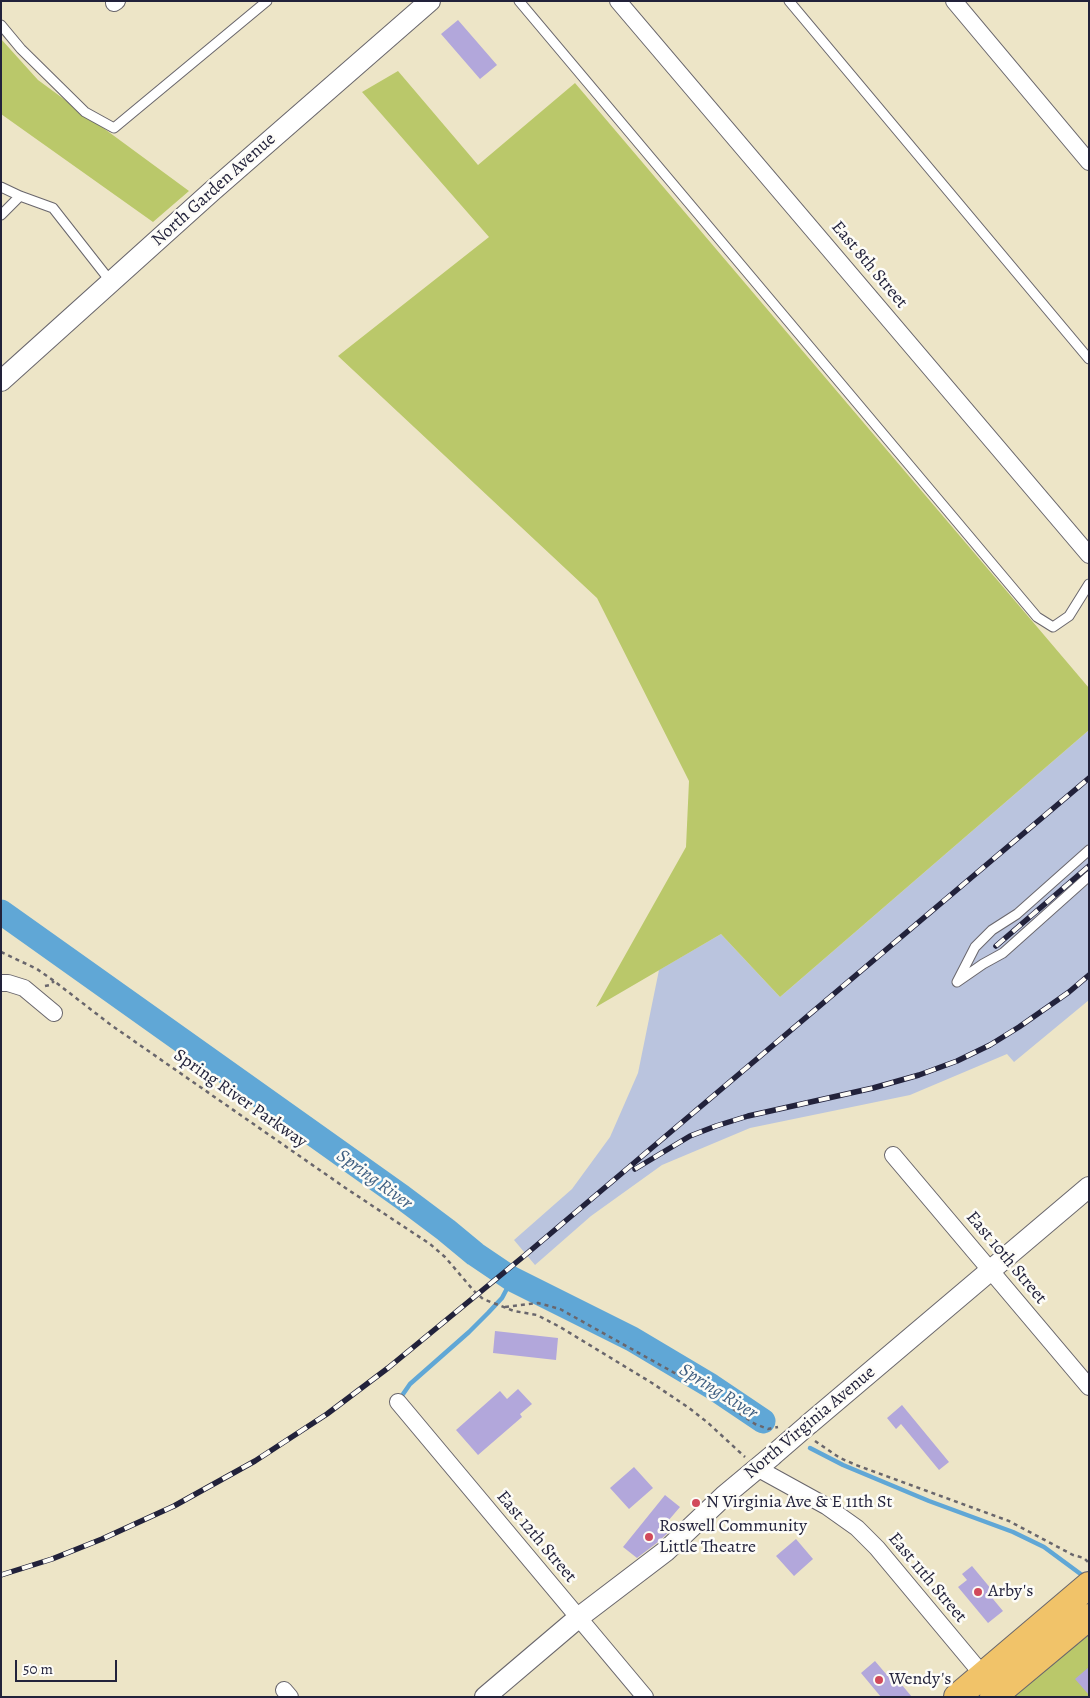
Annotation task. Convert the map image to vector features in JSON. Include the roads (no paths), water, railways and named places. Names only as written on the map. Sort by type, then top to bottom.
[{"type":"main road","points":[[994,1690],[1085,1588]]},
{"type":"main road","points":[[957,1697],[994,1690],[1089,1617]]},
{"type":"street","name":"North Garden Avenue","points":[[1,381],[358,62],[430,1]]},
{"type":"street","name":"East 8th Street","points":[[618,1],[1089,555]]},
{"type":"street","points":[[954,1],[1089,162]]},
{"type":"street","points":[[1,983],[24,988],[54,1013]]},
{"type":"street","name":"East 10th Street","points":[[893,1155],[1089,1386]]},
{"type":"street","name":"North Virginia Avenue","points":[[485,1697],[578,1618],[666,1551],[724,1496],[1089,1187]]},
{"type":"street","name":"East 12th Street","points":[[398,1402],[644,1697]]},
{"type":"street","name":"East 11th Street","points":[[764,1462],[857,1528],[881,1553],[994,1690]]},
{"type":"lane","points":[[1,26],[21,49],[86,112],[114,128],[267,1]]},
{"type":"lane","points":[[519,1],[1037,617],[1053,627],[1069,616],[1089,584]]},
{"type":"lane","points":[[789,1],[1089,359]]},
{"type":"lane","points":[[1,187],[53,208],[111,282]]},
{"type":"lane","points":[[1,215],[20,196]]},
{"type":"lane","points":[[1089,850],[1017,914],[992,930],[976,947],[957,982],[1003,953],[1089,876]]},
{"type":"waterway","name":"Spring River","points":[[1,912],[402,1197],[475,1254],[512,1279],[632,1339],[711,1386],[763,1421]]},
{"type":"waterway","points":[[401,1397],[410,1384],[488,1313],[502,1298],[512,1279]]},
{"type":"waterway","name":"Spring River","points":[[810,1448],[843,1465],[929,1501],[1013,1532],[1044,1547],[1086,1578]]},
{"type":"railway","points":[[1,1575],[52,1559],[102,1539],[174,1506],[255,1461],[327,1414],[388,1368],[524,1256],[1089,778]]},
{"type":"railway","points":[[996,946],[1089,866]]},
{"type":"railway","points":[[635,1169],[690,1136],[716,1126],[748,1116],[873,1088],[919,1075],[957,1061],[990,1045],[1019,1027],[1069,992],[1089,975]]},
{"type":"place","name":"N Virginia Ave & E 11th St","points":[[696,1503]]},
{"type":"place","name":"Roswell Community Little Theatre","points":[[649,1537]]},
{"type":"place","name":"Arby's","points":[[978,1592]]},
{"type":"place","name":"Wendy's","points":[[879,1680]]}]
